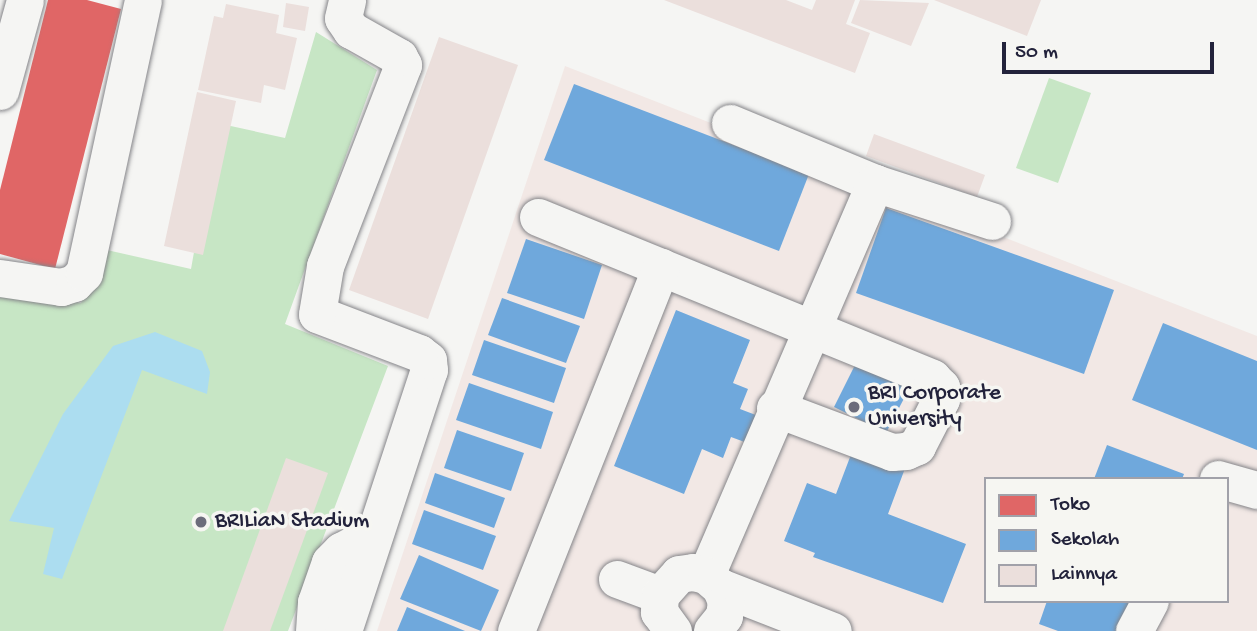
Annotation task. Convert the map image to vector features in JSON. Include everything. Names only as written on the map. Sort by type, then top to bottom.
[{"type":"lane","points":[[0,91],[25,0]]},
{"type":"lane","points":[[0,278],[61,287],[74,283],[84,273],[143,0]]},
{"type":"lane","points":[[343,631],[429,370],[428,360],[419,353],[317,314],[326,266],[403,65],[399,57],[351,30],[344,18],[347,0]]},
{"type":"lane","points":[[730,123],[875,183],[992,222]]},
{"type":"lane","points":[[713,581],[775,408],[875,183]]},
{"type":"lane","points":[[538,216],[932,378],[941,387],[941,399],[916,446],[906,451],[892,452],[775,408]]},
{"type":"lane","points":[[516,631],[661,267]]},
{"type":"lane","points":[[1229,479],[1257,490]]},
{"type":"lane","points":[[314,631],[316,602],[330,562],[341,551],[375,533]]},
{"type":"lane","points":[[673,631],[659,612],[660,595],[679,575],[713,581],[833,631]]},
{"type":"lane","points":[[617,579],[660,595]]},
{"type":"lane","points":[[713,581],[726,601],[716,630]]},
{"type":"lane","points":[[1134,631],[1149,603]]},
{"type":"shaded area","name":"BRI Corporate University","points":[[565,66],[1257,336],[1257,631],[377,631]]},
{"type":"green space","points":[[316,32],[377,70],[285,324],[388,366],[288,631],[0,631],[0,285],[81,303],[98,248],[191,269],[217,123],[285,138]]},
{"type":"green space","points":[[1049,78],[1091,93],[1058,183],[1016,168]]},
{"type":"water","points":[[155,332],[202,351],[210,372],[207,394],[142,370],[62,579],[43,574],[54,528],[9,521],[63,414],[113,346]]},
{"type":"building: Toko","points":[[48,0],[87,0],[121,9],[55,269],[0,254],[0,190]]},
{"type":"building: Sekolah","points":[[574,84],[809,174],[779,251],[544,160]]},
{"type":"building: Sekolah","points":[[886,208],[1114,290],[1084,374],[856,293]]},
{"type":"building: Sekolah","points":[[526,239],[602,265],[584,319],[507,293]]},
{"type":"building: Sekolah","points":[[502,298],[580,326],[566,363],[488,335]]},
{"type":"building: Sekolah","points":[[676,310],[750,340],[733,383],[748,389],[740,409],[761,417],[750,444],[731,437],[723,458],[702,449],[684,494],[614,466]]},
{"type":"building: Sekolah","points":[[1163,323],[1257,361],[1257,450],[1132,400]]},
{"type":"building: Sekolah","points":[[484,340],[566,368],[554,403],[472,375]]},
{"type":"building: Sekolah","points":[[858,359],[911,385],[886,433],[834,407]]},
{"type":"building: Sekolah","points":[[469,383],[553,412],[541,449],[456,420]]},
{"type":"building: Sekolah","points":[[457,430],[524,453],[511,491],[444,468]]},
{"type":"building: Sekolah","points":[[855,444],[907,463],[888,514],[966,544],[943,603],[813,557],[815,553],[784,541],[807,483],[836,494]]},
{"type":"building: Sekolah","points":[[1107,445],[1184,474],[1183,477],[1095,477]]},
{"type":"building: Sekolah","points":[[435,473],[505,498],[494,528],[425,503]]},
{"type":"building: Sekolah","points":[[424,510],[496,536],[483,570],[412,544]]},
{"type":"building: Sekolah","points":[[419,555],[499,590],[481,631],[400,599]]},
{"type":"building: Sekolah","points":[[1046,603],[1135,603],[1124,631],[1058,631],[1039,624]]},
{"type":"building: Sekolah","points":[[407,607],[465,631],[397,631]]},
{"type":"building: Lainnya","points":[[664,0],[786,0],[812,10],[816,0],[855,0],[846,24],[870,33],[855,73]]},
{"type":"building: Lainnya","points":[[860,0],[929,3],[911,46],[851,23]]},
{"type":"building: Lainnya","points":[[934,0],[1041,0],[1027,36]]},
{"type":"building: Lainnya","points":[[286,3],[309,7],[305,31],[283,27]]},
{"type":"building: Lainnya","points":[[226,4],[279,15],[276,33],[297,38],[285,90],[264,85],[261,103],[198,90],[214,16],[223,18]]},
{"type":"building: Lainnya","points":[[439,37],[518,65],[428,319],[349,290]]},
{"type":"building: Lainnya","points":[[197,92],[236,101],[203,255],[164,246]]},
{"type":"building: Lainnya","points":[[874,134],[985,175],[977,197],[866,156]]},
{"type":"building: Lainnya","points":[[286,458],[328,473],[270,631],[223,631]]},
{"type":"place","name":"BRI Corporate University","points":[[854,407]]},
{"type":"place","name":"BRILiaN Stadium","points":[[201,522]]}]
